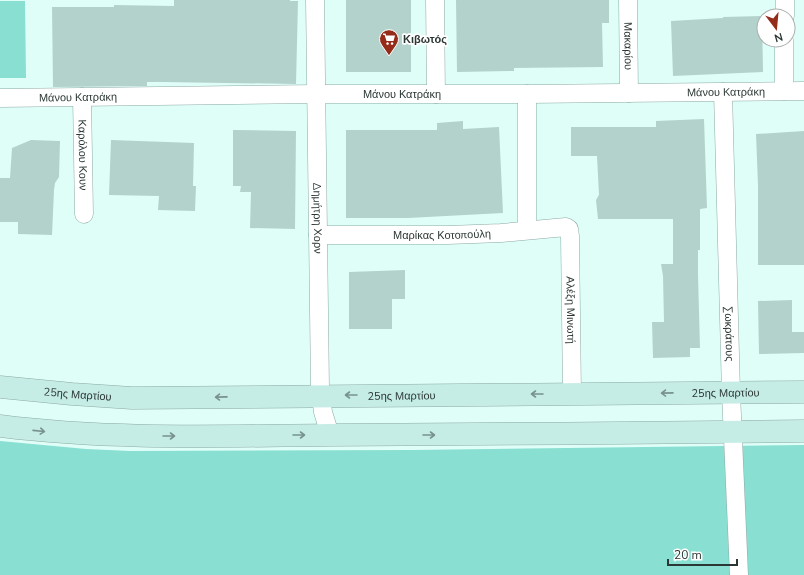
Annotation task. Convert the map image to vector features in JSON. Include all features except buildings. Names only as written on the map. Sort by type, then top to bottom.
[{"type":"street","name":"Δημήτρη Χορν","points":[[315,0],[321,396],[323,412],[330,435]]},
{"type":"street","points":[[434,0],[436,94]]},
{"type":"street","name":"Μακαρίου","points":[[628,0],[628,93]]},
{"type":"street","points":[[784,48],[784,91]]},
{"type":"street","name":"Μάνου Κατράκη","points":[[0,98],[316,94],[527,94],[804,91]]},
{"type":"street","name":"Σωκράτους","points":[[723,92],[732,432],[739,575]]},
{"type":"street","points":[[527,94],[527,230]]},
{"type":"street","name":"Καρόλου Κουν","points":[[82,97],[84,214]]},
{"type":"street","name":"Μαρίκας Κοτοπούλη","points":[[318,235],[448,235],[566,227]]},
{"type":"street","name":"Αλέξη Μινωτή","points":[[566,227],[569,229],[570,236],[572,394]]},
{"type":"street","name":"25ης Μαρτίου","points":[[0,387],[118,398],[804,392]]},
{"type":"street","points":[[0,426],[56,433],[133,436],[804,431]]},
{"type":"green space","points":[[0,1],[25,1],[26,78],[0,78]]},
{"type":"green space","points":[[0,441],[86,449],[130,451],[412,450],[804,445],[804,575],[0,575]]},
{"type":"place","name":"Κιβωτός","points":[[389,56]]}]
